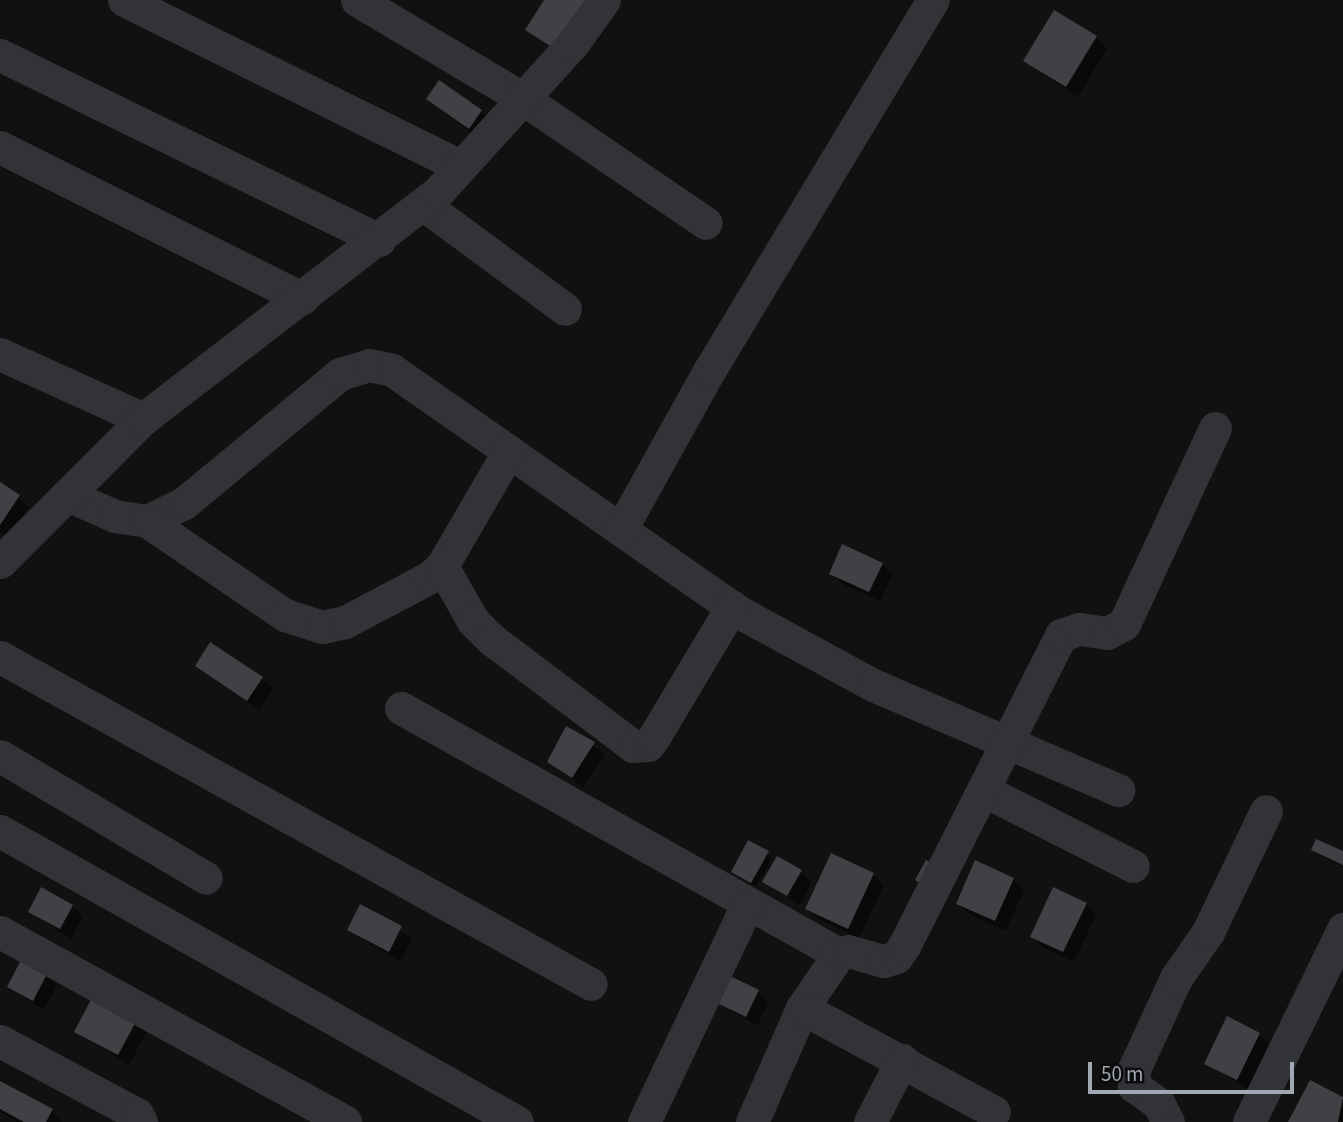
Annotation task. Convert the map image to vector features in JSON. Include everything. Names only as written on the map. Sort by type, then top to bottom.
[{"type":"street","points":[[124,0],[460,166]]},
{"type":"street","points":[[357,0],[522,98],[706,223]]},
{"type":"street","points":[[0,562],[143,419],[424,205],[573,43],[604,0]]},
{"type":"street","points":[[621,529],[709,371],[933,0]]},
{"type":"street","points":[[0,55],[379,240]]},
{"type":"street","points":[[0,147],[302,298]]},
{"type":"street","points":[[424,205],[565,309]]},
{"type":"street","points":[[0,354],[143,419]]},
{"type":"street","points":[[147,521],[184,503],[340,374],[369,365],[391,370],[732,607],[873,685],[1118,790]]},
{"type":"street","points":[[752,1122],[802,1007],[839,954],[848,951],[884,961],[896,957],[1060,635],[1079,629],[1107,634],[1124,624],[1215,428]]},
{"type":"street","points":[[67,495],[116,516],[147,521],[285,615],[322,628],[369,610],[430,577],[442,565],[509,451]]},
{"type":"street","points":[[442,565],[473,621],[491,639],[639,747],[653,737],[732,607]]},
{"type":"street","points":[[0,657],[591,984]]},
{"type":"street","points":[[401,708],[747,905],[839,954]]},
{"type":"street","points":[[0,756],[206,878]]},
{"type":"street","points":[[983,790],[1133,866]]},
{"type":"street","points":[[1168,1122],[1159,1104],[1134,1086],[1135,1069],[1176,978],[1208,932],[1266,811]]},
{"type":"street","points":[[0,831],[517,1122]]},
{"type":"street","points":[[644,1122],[747,905]]},
{"type":"street","points":[[1249,1122],[1343,929]]},
{"type":"street","points":[[0,932],[345,1122]]},
{"type":"street","points":[[802,1007],[902,1060],[1000,1119]]},
{"type":"street","points":[[0,1041],[136,1114],[141,1122]]},
{"type":"street","points":[[870,1122],[902,1060]]},
{"type":"building","points":[[544,0],[586,0],[555,49],[525,30]]},
{"type":"building","points":[[1054,10],[1097,36],[1066,87],[1023,61]]},
{"type":"building","points":[[439,80],[482,110],[469,129],[426,99]]},
{"type":"building","points":[[0,482],[20,495],[0,525]]},
{"type":"building","points":[[842,544],[883,563],[869,592],[829,574]]},
{"type":"building","points":[[210,642],[263,677],[247,701],[195,666]]},
{"type":"building","points":[[566,726],[595,742],[572,778],[547,762]]},
{"type":"building","points":[[1316,839],[1343,851],[1343,865],[1311,850]]},
{"type":"building","points":[[748,840],[769,851],[751,883],[731,872]]},
{"type":"building","points":[[831,853],[874,873],[848,929],[805,909]]},
{"type":"building","points":[[777,856],[802,870],[787,896],[762,882]]},
{"type":"building","points":[[926,860],[942,869],[930,889],[915,880]]},
{"type":"building","points":[[975,860],[1014,878],[995,921],[956,904]]},
{"type":"building","points":[[41,887],[73,905],[60,929],[28,912]]},
{"type":"building","points":[[1053,887],[1087,903],[1063,952],[1030,937]]},
{"type":"building","points":[[360,904],[402,926],[389,952],[347,930]]},
{"type":"building","points":[[22,958],[48,972],[33,1001],[7,987]]},
{"type":"building","points":[[728,975],[759,990],[746,1017],[715,1002]]},
{"type":"building","points":[[94,994],[138,1018],[118,1055],[74,1032]]},
{"type":"building","points":[[1227,1016],[1260,1033],[1237,1080],[1204,1064]]},
{"type":"building","points":[[1310,1080],[1343,1097],[1338,1122],[1288,1122]]},
{"type":"building","points":[[0,1081],[53,1109],[46,1122],[24,1122],[0,1109]]}]
